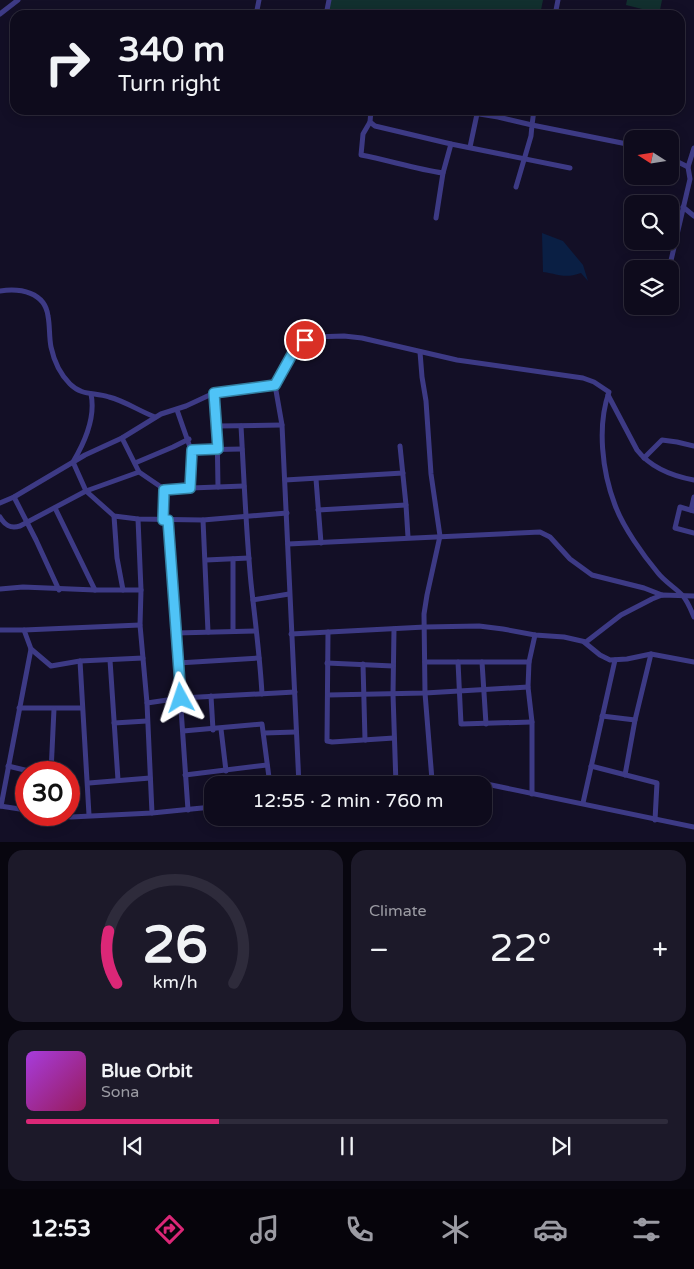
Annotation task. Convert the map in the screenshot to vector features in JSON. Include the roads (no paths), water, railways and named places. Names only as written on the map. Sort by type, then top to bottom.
[{"type":"street","points":[[0,14],[18,0]]},
{"type":"street","points":[[371,115],[370,122],[363,134],[361,154],[443,173]]},
{"type":"street","points":[[470,147],[477,115]]},
{"type":"street","points":[[484,115],[624,143]]},
{"type":"street","points":[[516,187],[531,136],[533,115]]},
{"type":"street","points":[[370,122],[375,126],[451,144],[570,168]]},
{"type":"street","points":[[436,218],[443,173],[451,144]]},
{"type":"street","points":[[671,260],[690,179],[688,167],[694,148]]},
{"type":"street","points":[[679,162],[688,167]]},
{"type":"street","points":[[684,207],[694,216]]},
{"type":"street","points":[[0,291],[21,290],[34,294],[41,301],[48,312],[51,347],[56,364],[62,374],[75,388],[80,392],[109,396],[155,417]]},
{"type":"street","points":[[298,776],[282,425],[275,385],[295,349],[305,340],[312,337],[344,336],[362,338],[458,360],[588,379],[610,392],[604,412],[604,450],[607,473],[615,505],[645,556],[660,575],[684,597],[694,616]]},
{"type":"street","points":[[420,352],[426,401],[431,474],[440,536],[426,595],[424,614],[425,693],[432,776]]},
{"type":"street","points":[[0,503],[14,497],[73,462],[122,438],[155,417],[177,410],[214,393],[275,385]]},
{"type":"street","points":[[214,393],[218,449],[218,487]]},
{"type":"street","points":[[73,462],[86,438],[90,425],[91,394]]},
{"type":"street","points":[[608,395],[634,444],[644,458],[655,467],[680,478],[694,480]]},
{"type":"street","points":[[177,410],[192,450],[190,488]]},
{"type":"street","points":[[217,426],[282,425]]},
{"type":"street","points":[[241,426],[245,516],[262,694]]},
{"type":"street","points":[[122,438],[139,472],[164,490],[244,486]]},
{"type":"street","points":[[135,463],[189,439]]},
{"type":"street","points":[[644,458],[662,440],[694,446]]},
{"type":"street","points":[[400,446],[408,537]]},
{"type":"street","points":[[192,450],[242,448]]},
{"type":"street","points":[[73,462],[86,491],[114,516],[138,519],[203,520],[287,513]]},
{"type":"street","points":[[0,517],[13,528],[27,523],[86,491],[139,472]]},
{"type":"street","points":[[285,480],[402,473]]},
{"type":"street","points":[[316,479],[322,543]]},
{"type":"street","points":[[164,490],[188,810]]},
{"type":"street","points":[[14,497],[59,590]]},
{"type":"street","points":[[694,497],[692,511],[680,507],[675,528],[694,533]]},
{"type":"street","points":[[318,510],[406,506]]},
{"type":"street","points":[[55,508],[95,590]]},
{"type":"street","points":[[114,516],[117,558],[124,590]]},
{"type":"street","points":[[138,519],[141,590],[140,625],[147,703],[152,813]]},
{"type":"street","points":[[203,520],[208,632]]},
{"type":"street","points":[[288,544],[540,532],[550,537],[570,559],[592,575],[644,588],[662,595],[694,596]]},
{"type":"street","points":[[206,560],[249,558]]},
{"type":"street","points":[[232,559],[234,631]]},
{"type":"street","points":[[0,589],[23,587],[59,590],[141,590]]},
{"type":"street","points":[[253,600],[289,594]]},
{"type":"street","points":[[584,642],[621,615],[662,595]]},
{"type":"street","points":[[0,630],[140,625]]},
{"type":"street","points":[[292,634],[425,627],[491,627],[535,635],[559,636],[584,642],[600,655],[615,660],[651,654],[694,662]]},
{"type":"street","points":[[394,629],[393,694],[396,776]]},
{"type":"street","points":[[24,630],[31,649],[51,666],[80,661],[143,658]]},
{"type":"street","points":[[176,633],[256,631]]},
{"type":"street","points":[[328,632],[328,741],[394,738]]},
{"type":"street","points":[[532,794],[532,722],[528,687],[529,662],[535,635]]},
{"type":"street","points":[[15,808],[0,806],[31,649]]},
{"type":"street","points":[[625,775],[635,720],[651,654]]},
{"type":"street","points":[[178,663],[259,658]]},
{"type":"street","points":[[110,660],[118,780]]},
{"type":"street","points":[[583,803],[615,660]]},
{"type":"street","points":[[80,661],[89,783],[89,815]]},
{"type":"street","points":[[425,662],[529,662]]},
{"type":"street","points":[[458,662],[461,724],[532,722]]},
{"type":"street","points":[[482,662],[486,724]]},
{"type":"street","points":[[327,664],[393,666]]},
{"type":"street","points":[[363,664],[365,740]]},
{"type":"street","points":[[328,695],[459,692],[528,687]]},
{"type":"street","points":[[147,703],[181,698],[295,692]]},
{"type":"street","points":[[211,696],[213,730]]},
{"type":"street","points":[[19,708],[82,708]]},
{"type":"street","points":[[52,761],[54,709]]},
{"type":"street","points":[[602,716],[635,720]]},
{"type":"street","points":[[114,723],[148,721]]},
{"type":"street","points":[[183,731],[213,730],[262,724],[269,776]]},
{"type":"street","points":[[221,729],[226,771]]},
{"type":"street","points":[[264,733],[296,732]]},
{"type":"street","points":[[185,775],[267,765]]},
{"type":"street","points":[[8,766],[15,768]]},
{"type":"street","points":[[591,766],[657,783],[655,820]]},
{"type":"street","points":[[89,783],[150,778]]},
{"type":"street","points":[[492,785],[694,827]]},
{"type":"street","points":[[80,816],[152,813],[204,808]]},
{"type":"water","points":[[542,233],[563,241],[583,265],[588,281],[581,273],[566,276],[543,272]]}]
